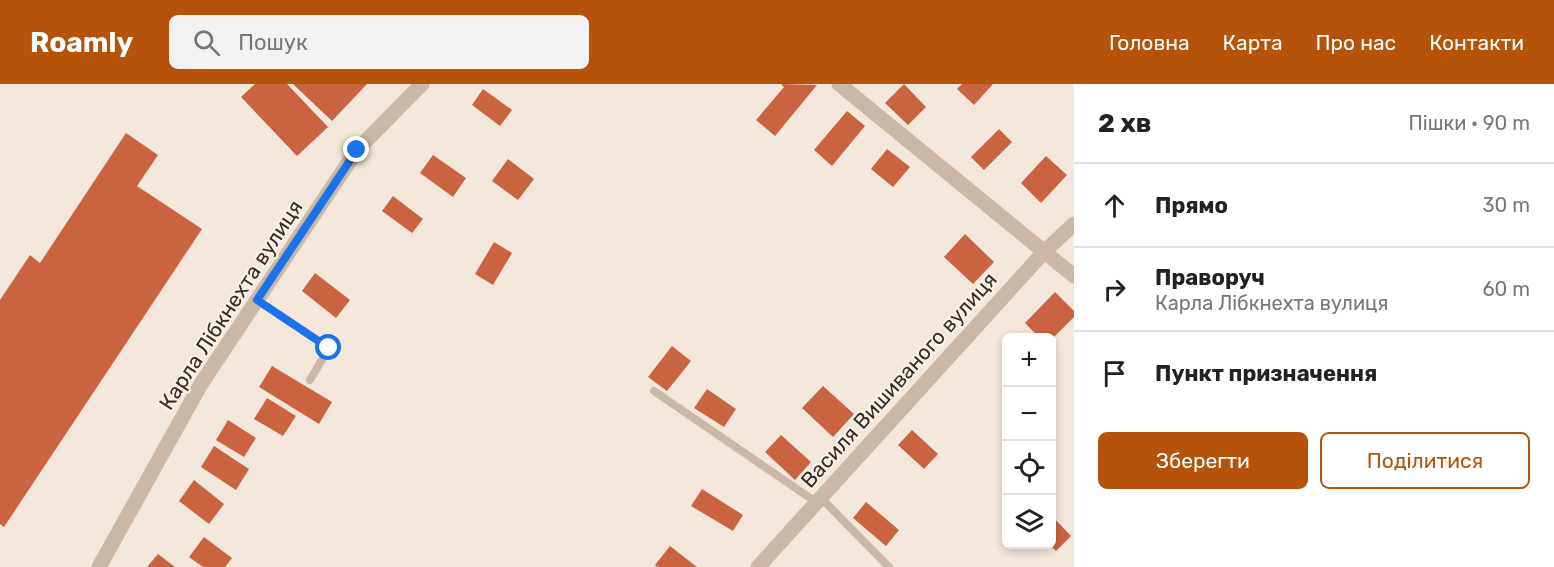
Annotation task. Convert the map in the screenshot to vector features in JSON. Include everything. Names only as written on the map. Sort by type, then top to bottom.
[{"type":"street","name":"Карла Лібкнехта вулиця","points":[[99,567],[201,384],[357,150],[422,84]]},
{"type":"street","points":[[839,84],[1074,276]]},
{"type":"street","name":"Василя Вишиваного вулиця","points":[[758,567],[1044,252],[1074,224]]},
{"type":"lane","points":[[257,300],[329,348],[310,380]]},
{"type":"lane","points":[[654,391],[818,499],[889,567]]},
{"type":"building","points":[[255,84],[287,84],[328,127],[297,156],[241,97]]},
{"type":"building","points":[[293,84],[367,84],[332,121]]},
{"type":"building","points":[[781,84],[817,85],[775,136],[756,120],[784,87]]},
{"type":"building","points":[[904,84],[926,107],[908,125],[885,103]]},
{"type":"building","points":[[962,84],[993,84],[974,105],[957,89]]},
{"type":"building","points":[[483,89],[512,110],[500,126],[472,105]]},
{"type":"building","points":[[847,111],[865,126],[832,166],[814,150]]},
{"type":"building","points":[[999,129],[1012,142],[984,170],[971,157]]},
{"type":"building","points":[[126,133],[158,155],[137,186],[202,229],[4,527],[0,524],[0,300],[30,255],[40,263]]},
{"type":"building","points":[[887,149],[910,167],[893,187],[871,169]]},
{"type":"building","points":[[433,155],[466,178],[453,197],[420,173]]},
{"type":"building","points":[[1046,156],[1067,175],[1041,203],[1021,183]]},
{"type":"building","points":[[508,159],[534,179],[518,200],[492,181]]},
{"type":"building","points":[[393,196],[423,219],[412,233],[382,211]]},
{"type":"building","points":[[965,234],[994,262],[973,284],[944,257]]},
{"type":"building","points":[[494,242],[512,253],[493,285],[475,274]]},
{"type":"building","points":[[315,273],[350,300],[336,318],[302,291]]},
{"type":"building","points":[[1055,292],[1074,311],[1074,317],[1056,335],[1056,333],[1035,333],[1025,323]]},
{"type":"building","points":[[672,346],[691,361],[667,391],[648,377]]},
{"type":"building","points":[[272,366],[332,402],[319,424],[259,387]]},
{"type":"building","points":[[823,386],[854,414],[833,437],[802,408]]},
{"type":"building","points":[[707,389],[736,409],[724,427],[694,408]]},
{"type":"building","points":[[267,398],[296,416],[283,436],[254,419]]},
{"type":"building","points":[[228,420],[256,438],[244,457],[216,440]]},
{"type":"building","points":[[912,430],[938,454],[924,469],[898,445]]},
{"type":"building","points":[[781,435],[811,462],[795,480],[765,452]]},
{"type":"building","points":[[214,446],[249,469],[236,490],[201,467]]},
{"type":"building","points":[[194,480],[224,504],[209,524],[179,501]]},
{"type":"building","points":[[702,489],[743,515],[733,531],[691,506]]},
{"type":"building","points":[[866,502],[899,530],[886,546],[853,518]]},
{"type":"building","points":[[1056,520],[1071,536],[1056,551],[1054,549],[1056,549]]},
{"type":"building","points":[[204,537],[232,558],[225,567],[203,567],[189,557]]},
{"type":"building","points":[[670,546],[697,567],[658,567],[655,565]]},
{"type":"building","points":[[158,554],[175,567],[147,567]]},
{"type":"route","points":[[329,348],[257,300],[357,150]]}]
